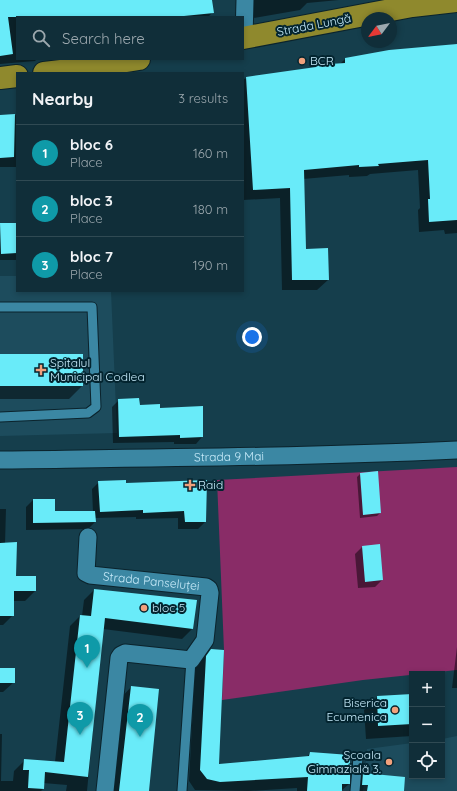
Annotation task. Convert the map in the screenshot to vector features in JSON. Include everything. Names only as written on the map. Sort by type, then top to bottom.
[{"type":"highway","name":"Strada Lungă","points":[[244,38],[412,6],[457,1]]},
{"type":"highway","points":[[52,72],[133,60]]},
{"type":"highway","points":[[0,78],[16,76]]},
{"type":"street","points":[[244,38],[245,0]]},
{"type":"street","name":"Strada 9 Mai","points":[[0,460],[213,458],[457,450]]},
{"type":"street","name":"Strada Panseluței","points":[[88,537],[86,573],[90,575],[206,587],[209,589],[210,593],[205,640],[191,660]]},
{"type":"street","points":[[105,791],[119,658],[121,655],[125,654],[191,660]]},
{"type":"lane","points":[[0,306],[92,307],[96,406],[88,413],[0,417]]},
{"type":"lane","points":[[182,791],[191,660]]},
{"type":"lane","points":[[355,791],[358,758]]},
{"type":"shaded area","points":[[0,276],[16,276],[16,292],[111,292],[117,433],[0,436]]},
{"type":"shaded area","points":[[457,467],[457,670],[409,671],[409,675],[363,680],[222,700],[224,650],[217,480]]},
{"type":"shaded area","name":"Școala Gimnazială 3.","points":[[457,736],[457,791],[363,791],[367,749],[409,743],[409,779],[445,779],[445,738]]},
{"type":"building","points":[[0,0],[212,0],[214,13],[184,16],[8,17],[13,54],[0,56]]},
{"type":"building","points":[[457,44],[457,220],[429,222],[428,199],[430,199],[428,160],[378,164],[379,166],[359,167],[359,165],[304,170],[306,249],[328,248],[329,280],[292,280],[290,188],[253,190],[246,77],[316,67],[316,65],[345,63],[345,58],[389,50]]},
{"type":"building","points":[[15,114],[14,157],[0,158],[0,115]]},
{"type":"building","points":[[0,223],[16,223],[16,253],[1,254]]},
{"type":"building","name":"Spitalul Municipal Codlea","points":[[0,354],[83,354],[83,386],[0,386]]},
{"type":"building","points":[[139,398],[140,405],[160,404],[160,408],[203,406],[203,437],[180,438],[180,435],[119,437],[118,399]]},
{"type":"building","points":[[378,471],[381,513],[363,515],[360,473]]},
{"type":"building","points":[[126,480],[126,483],[207,480],[206,522],[185,522],[184,511],[143,513],[143,510],[100,512],[98,481]]},
{"type":"building","points":[[33,499],[55,499],[55,511],[95,511],[96,522],[33,523]]},
{"type":"building","points":[[17,542],[16,576],[36,576],[36,591],[14,591],[14,616],[0,616],[0,543]]},
{"type":"building","points":[[380,544],[383,580],[365,582],[362,546]]},
{"type":"building","points":[[94,589],[197,600],[193,629],[105,618],[88,777],[45,772],[44,789],[28,788],[29,770],[23,770],[24,759],[64,762],[80,615],[91,616]]},
{"type":"building","points":[[211,649],[224,650],[219,764],[309,756],[310,752],[350,755],[350,784],[342,784],[342,791],[307,791],[308,777],[220,782],[207,779],[200,770],[206,656]]},
{"type":"building","points":[[0,668],[15,668],[15,683],[0,683]]},
{"type":"building","points":[[131,686],[159,689],[149,791],[119,791]]},
{"type":"building","name":"Biserica Ecumenica","points":[[409,694],[409,724],[378,726],[377,696]]},
{"type":"building","points":[[363,773],[405,777],[404,791],[367,791],[368,785],[362,785]]},
{"type":"place","name":"BCR","points":[[302,61]]},
{"type":"place","name":"Spitalul Municipal Codlea","points":[[41,370]]},
{"type":"place","name":"Raid","points":[[190,485]]},
{"type":"place","name":"bloc 5","points":[[144,608]]},
{"type":"place","name":"bloc 6","points":[[87,668]]},
{"type":"place","name":"Biserica Ecumenica","points":[[395,710]]},
{"type":"place","name":"bloc 7","points":[[80,735]]},
{"type":"place","name":"bloc 3","points":[[140,737]]},
{"type":"place","name":"Școala Gimnazială 3.","points":[[389,762]]}]
